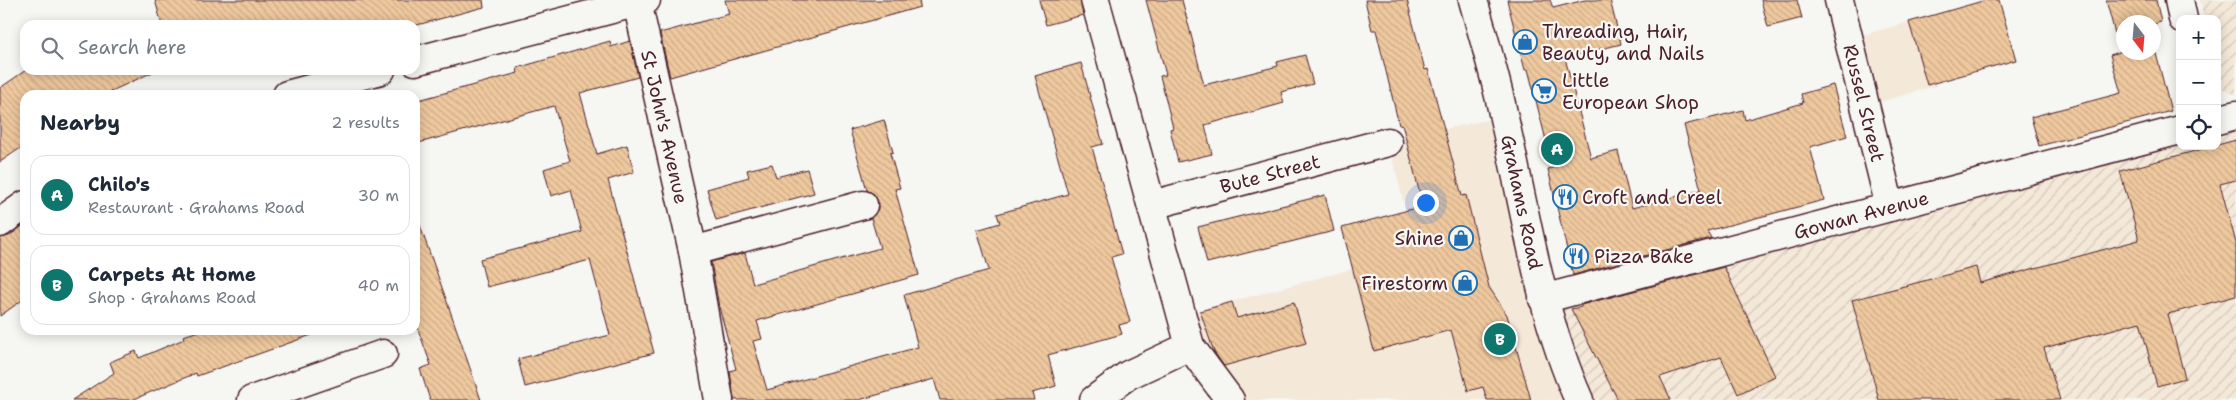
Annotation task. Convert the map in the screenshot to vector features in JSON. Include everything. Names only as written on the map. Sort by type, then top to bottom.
[{"type":"street","points":[[1095,0],[1190,346],[1230,400]]},
{"type":"street","name":"Grahams Road","points":[[1474,0],[1504,116],[1543,299],[1579,400]]},
{"type":"street","name":"Russel Street","points":[[1839,0],[1890,207]]},
{"type":"street","points":[[2179,0],[2182,15]]},
{"type":"street","points":[[420,60],[642,1]]},
{"type":"street","name":"St John's Avenue","points":[[642,1],[693,251],[719,400]]},
{"type":"street","points":[[306,90],[362,75]]},
{"type":"street","points":[[2221,119],[2236,115]]},
{"type":"street","name":"Gowan Avenue","points":[[1543,299],[2176,131]]},
{"type":"street","name":"Bute Street","points":[[1152,204],[1388,142]]},
{"type":"street","points":[[693,251],[862,206]]},
{"type":"street","points":[[0,223],[20,209]]},
{"type":"street","points":[[1094,400],[1128,375],[1190,346]]},
{"type":"street","points":[[252,400],[383,354]]},
{"type":"shaded area","points":[[1986,0],[1999,0],[2016,60],[1936,83],[1936,86],[1865,106],[1849,39]]},
{"type":"shaded area","points":[[2200,0],[2236,0],[2236,95],[2221,88],[2221,15],[2203,15]]},
{"type":"shaded area","points":[[1504,116],[1579,400],[1230,400],[1181,315],[1352,269],[1342,228],[1406,211],[1388,142]]},
{"type":"shaded area","points":[[2236,120],[2236,400],[1579,400],[1543,299],[2176,131],[2176,150],[2221,150],[2221,122]]},
{"type":"building","points":[[155,0],[483,0],[484,7],[420,24],[420,20],[161,20]]},
{"type":"building","points":[[725,0],[919,0],[920,7],[670,77],[660,33],[729,14]]},
{"type":"building","points":[[1039,0],[1080,0],[1083,15],[1046,25]]},
{"type":"building","points":[[1146,0],[1182,0],[1204,85],[1278,66],[1277,62],[1305,55],[1313,84],[1281,92],[1284,103],[1205,125],[1212,154],[1178,162],[1170,129],[1173,128],[1160,76],[1166,75]]},
{"type":"building","points":[[1365,0],[1407,0],[1425,70],[1428,69],[1462,196],[1466,195],[1489,287],[1507,315],[1531,400],[1487,400],[1483,387],[1468,391],[1451,330],[1374,351],[1342,228],[1423,206],[1402,124],[1399,125],[1376,30],[1372,30]]},
{"type":"building","points":[[1507,0],[1550,0],[1553,8],[1585,0],[1610,0],[1621,44],[1565,58],[1591,158],[1618,151],[1632,208],[1701,190],[1684,125],[1743,110],[1745,120],[1803,103],[1801,94],[1833,85],[1847,136],[1810,147],[1824,200],[1707,231],[1711,238],[1573,275],[1548,169],[1553,168],[1528,69],[1525,70]]},
{"type":"building","points":[[1761,0],[1797,0],[1802,18],[1768,27]]},
{"type":"building","points":[[1986,0],[1999,0],[2016,60],[1927,85],[1909,22]]},
{"type":"building","points":[[2106,0],[2156,0],[2159,15],[2116,15],[2116,37]]},
{"type":"building","points":[[610,41],[611,47],[630,41],[638,77],[580,93],[597,154],[627,145],[634,172],[608,180],[654,353],[525,387],[518,359],[610,335],[590,260],[487,287],[480,259],[582,232],[571,190],[551,196],[544,169],[570,161],[554,106],[420,143],[420,100],[518,73],[517,68]]},
{"type":"building","points":[[2116,53],[2116,60],[2158,60],[2171,111],[2039,146],[2031,117],[2121,93],[2110,55]]},
{"type":"building","points":[[1081,63],[1103,144],[1092,147],[1122,254],[1111,257],[1130,322],[1119,325],[1122,334],[1048,355],[1056,386],[1032,393],[1034,400],[940,400],[934,379],[859,400],[734,400],[730,371],[736,369],[719,307],[711,262],[745,253],[753,284],[880,248],[871,218],[878,209],[878,201],[874,194],[867,190],[850,130],[884,120],[893,152],[890,153],[900,188],[895,189],[919,275],[757,321],[762,339],[753,341],[767,390],[918,347],[904,295],[989,270],[977,230],[1000,223],[997,214],[1068,194],[1035,76]]},
{"type":"building","points":[[20,74],[146,75],[114,90],[20,90],[20,148],[0,162],[0,88]]},
{"type":"building","points":[[2236,140],[2236,180],[2220,184],[2236,243],[2236,296],[2168,314],[2185,378],[2157,386],[2140,322],[2044,348],[2060,400],[1879,400],[1852,300],[1976,267],[1980,283],[2139,240],[2120,171],[2199,150],[2221,150],[2221,144]]},
{"type":"building","points":[[772,164],[776,177],[807,169],[814,193],[716,220],[707,189],[749,177],[747,170]]},
{"type":"building","points":[[1325,195],[1334,231],[1207,263],[1198,227]]},
{"type":"building","points":[[420,226],[481,400],[430,400],[420,369],[431,365],[420,335]]},
{"type":"building","points":[[20,228],[20,302],[0,316],[0,238],[9,236]]},
{"type":"building","points":[[1724,267],[1775,376],[1738,394],[1721,357],[1660,377],[1671,400],[1618,400],[1571,309]]},
{"type":"building","points":[[1232,302],[1237,318],[1294,302],[1306,343],[1224,366],[1214,352],[1200,311]]},
{"type":"building","points":[[311,335],[197,376],[196,373],[132,400],[72,400],[114,373],[110,362],[136,351],[139,358],[184,339],[183,336]]},
{"type":"place","name":"Threading, Hair, Beauty, and Nails","points":[[1525,42]]},
{"type":"place","name":"Little European Shop","points":[[1544,91]]},
{"type":"place","name":"Chilo's","points":[[1557,149]]},
{"type":"place","name":"Croft and Creel","points":[[1565,197]]},
{"type":"place","name":"Shine","points":[[1461,238]]},
{"type":"place","name":"Pizza Bake","points":[[1576,256]]},
{"type":"place","name":"Firestorm","points":[[1465,283]]},
{"type":"place","name":"Carpets At Home","points":[[1500,339]]}]
